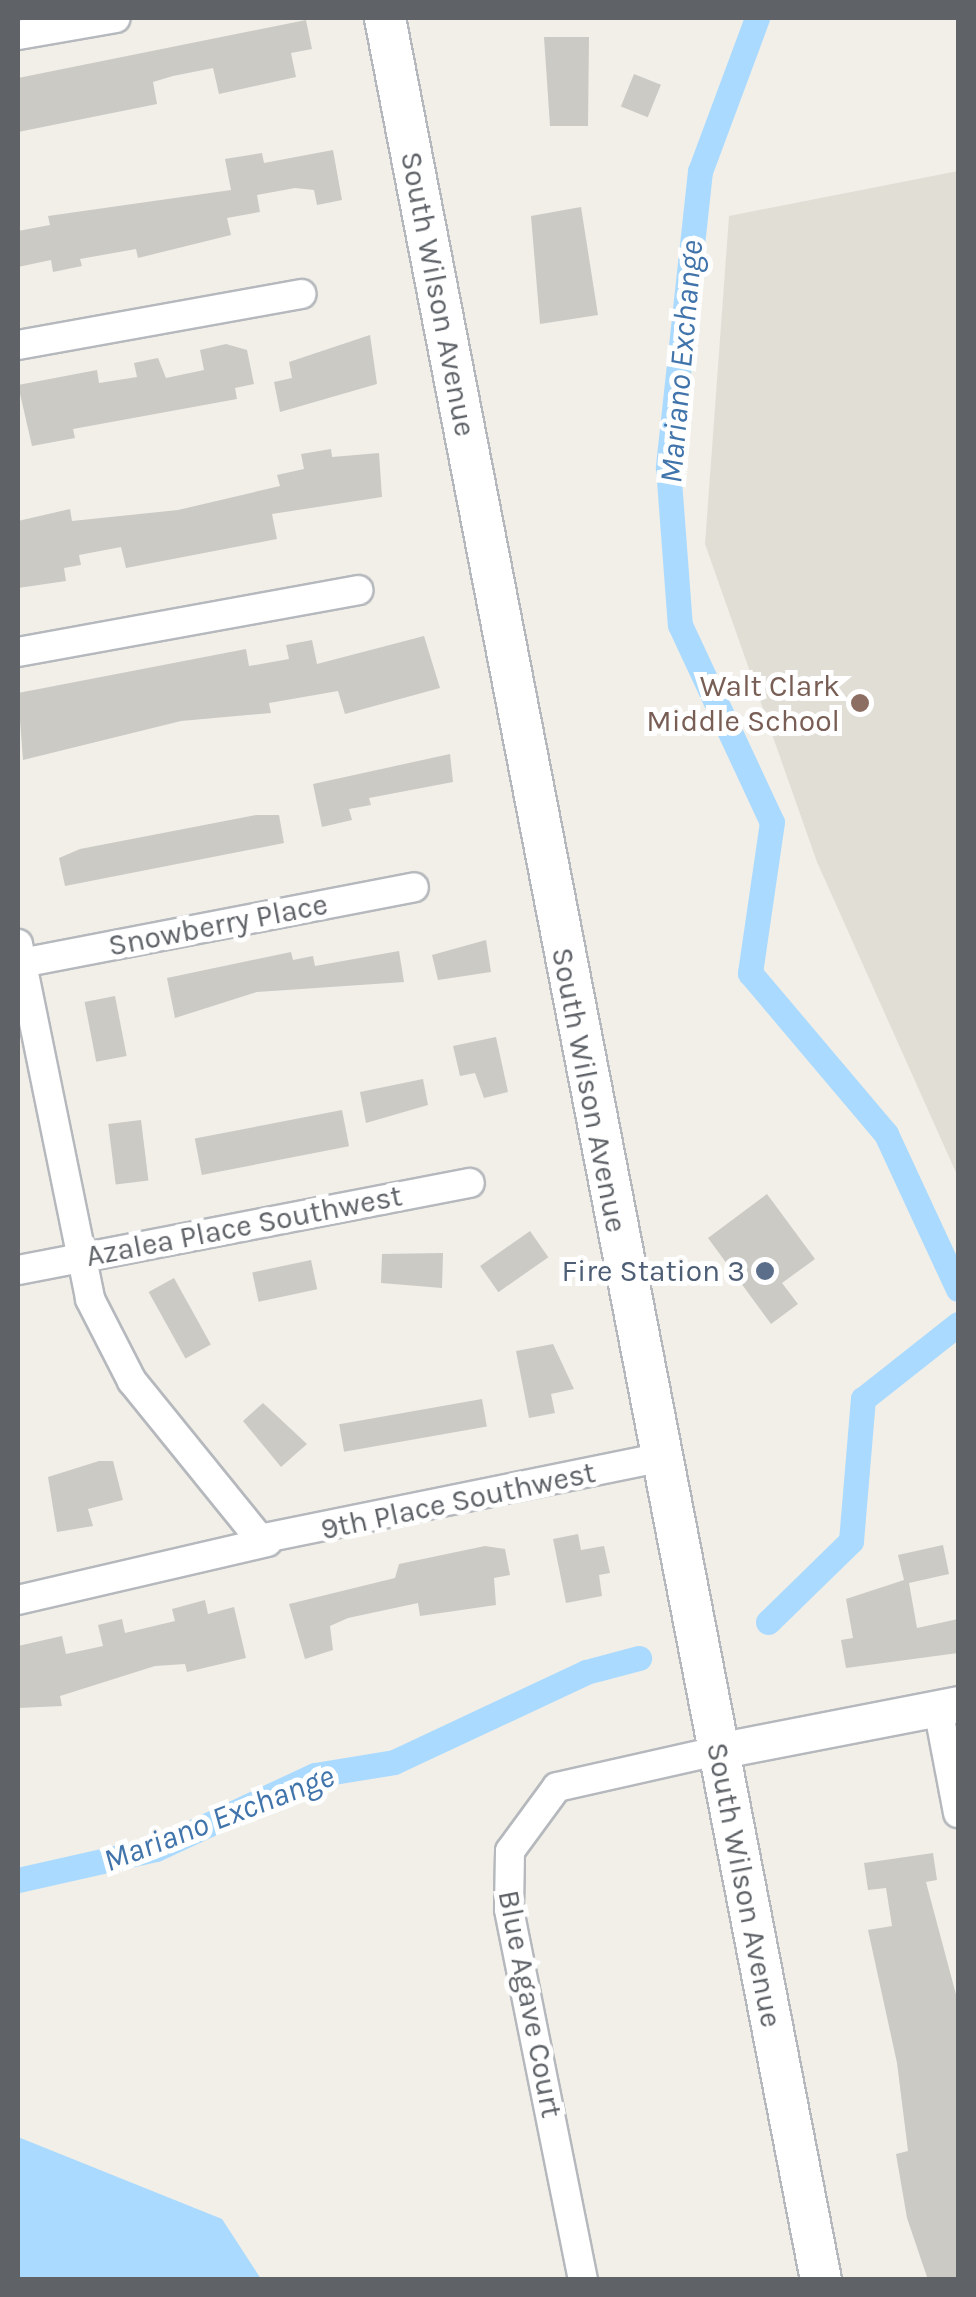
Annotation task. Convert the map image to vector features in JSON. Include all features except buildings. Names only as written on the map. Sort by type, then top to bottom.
[{"type":"main road","name":"South Wilson Avenue","points":[[386,18],[658,1458],[821,2280]]},
{"type":"street","points":[[18,35],[116,18]]},
{"type":"street","points":[[18,345],[301,294]]},
{"type":"street","points":[[18,652],[358,590]]},
{"type":"street","name":"Snowberry Place","points":[[19,954],[414,887]]},
{"type":"street","points":[[19,954],[26,1029],[90,1300],[132,1381],[263,1541]]},
{"type":"street","name":"Azalea Place Southwest","points":[[18,1270],[470,1184]]},
{"type":"street","name":"9th Place Southwest","points":[[18,1600],[263,1541],[658,1458]]},
{"type":"street","points":[[717,1752],[948,1706],[958,1813]]},
{"type":"street","name":"Blue Agave Court","points":[[583,2280],[509,1909],[510,1850],[557,1787],[717,1752]]},
{"type":"shaded area","name":"Walt Clark Middle School","points":[[958,171],[958,1177],[817,862],[705,544],[729,216]]},
{"type":"water","points":[[18,2137],[222,2219],[261,2279],[18,2279]]},
{"type":"waterway","name":"Mariano Exchange","points":[[757,18],[700,171],[668,467],[680,625],[772,822],[750,973],[886,1134],[958,1289]]},
{"type":"waterway","name":"Mariano Exchange","points":[[768,1622],[851,1541],[863,1399],[958,1324]]},
{"type":"waterway","name":"Mariano Exchange","points":[[18,1880],[156,1849],[315,1775],[394,1762],[586,1672],[639,1658]]},
{"type":"place","name":"Walt Clark Middle School","points":[[860,703]]},
{"type":"place","name":"Fire Station 3","points":[[765,1271]]}]
